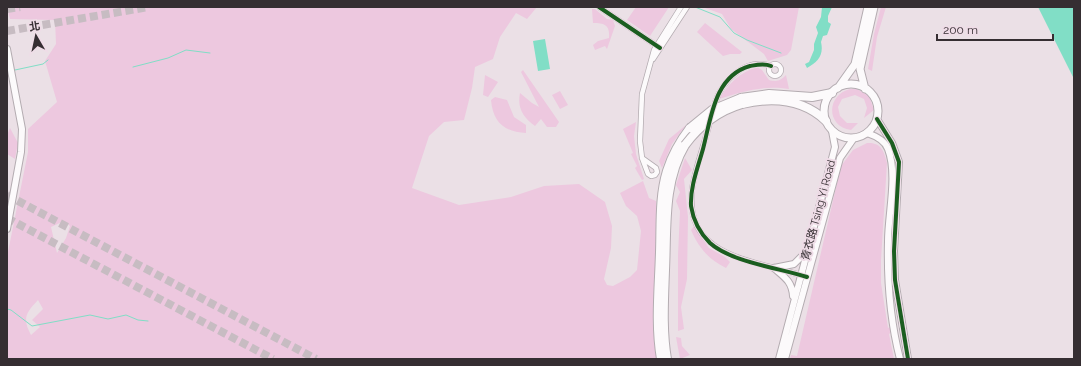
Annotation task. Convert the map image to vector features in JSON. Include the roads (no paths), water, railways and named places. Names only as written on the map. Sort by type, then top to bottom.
[{"type":"highway","points":[[661,359],[658,323],[662,198],[665,180],[674,152],[690,128],[712,110],[769,94],[812,97],[835,90]]},
{"type":"highway","points":[[667,359],[664,325],[666,246],[670,182],[677,160],[685,145],[708,120],[741,101],[764,100],[793,102],[811,108],[826,121]]},
{"type":"main road","points":[[826,121],[825,105],[854,64],[868,7]]},
{"type":"main road","points":[[832,131],[844,137],[854,138],[868,133],[877,119],[878,111],[876,102],[865,89],[860,69],[874,7]]},
{"type":"main road","points":[[7,49],[22,129],[21,152],[7,229]]},
{"type":"main road","points":[[835,90],[849,85],[865,89]]},
{"type":"main road","points":[[877,119],[892,143],[899,162],[894,276],[896,296],[908,359]]},
{"type":"main road","name":"青衣路 Tsing Yi Road","points":[[779,359],[793,299],[835,147],[832,131],[826,121]]},
{"type":"main road","points":[[868,133],[880,139],[888,148],[891,160],[892,174],[888,240],[888,284],[891,314],[900,359]]},
{"type":"main road","name":"青衣路 Tsing Yi Road","points":[[785,359],[840,158],[854,138]]},
{"type":"main road","points":[[774,268],[794,264],[801,258],[807,249]]},
{"type":"main road","points":[[774,268],[790,283],[793,299]]},
{"type":"street","points":[[599,7],[658,47]]},
{"type":"street","points":[[642,158],[640,134],[641,103],[646,77],[658,47],[681,7]]},
{"type":"street","points":[[658,47],[687,7]]},
{"type":"street","points":[[715,103],[721,88],[736,73],[755,65],[770,66]]},
{"type":"street","points":[[709,125],[692,188],[691,204],[698,228],[705,238],[720,250],[807,277]]},
{"type":"waterway","points":[[695,7],[720,17],[734,33],[747,40],[781,53]]},
{"type":"waterway","points":[[133,67],[168,58],[186,50],[210,53]]},
{"type":"waterway","points":[[15,70],[43,64],[48,60]]},
{"type":"waterway","points":[[7,309],[11,310],[32,326],[90,315],[108,319],[126,315],[138,320],[148,321]]},
{"type":"tunnel","points":[[7,9],[20,7]]},
{"type":"tunnel","points":[[7,31],[149,7]]},
{"type":"tunnel","points":[[7,195],[316,359]]},
{"type":"tunnel","points":[[7,218],[273,359]]}]
